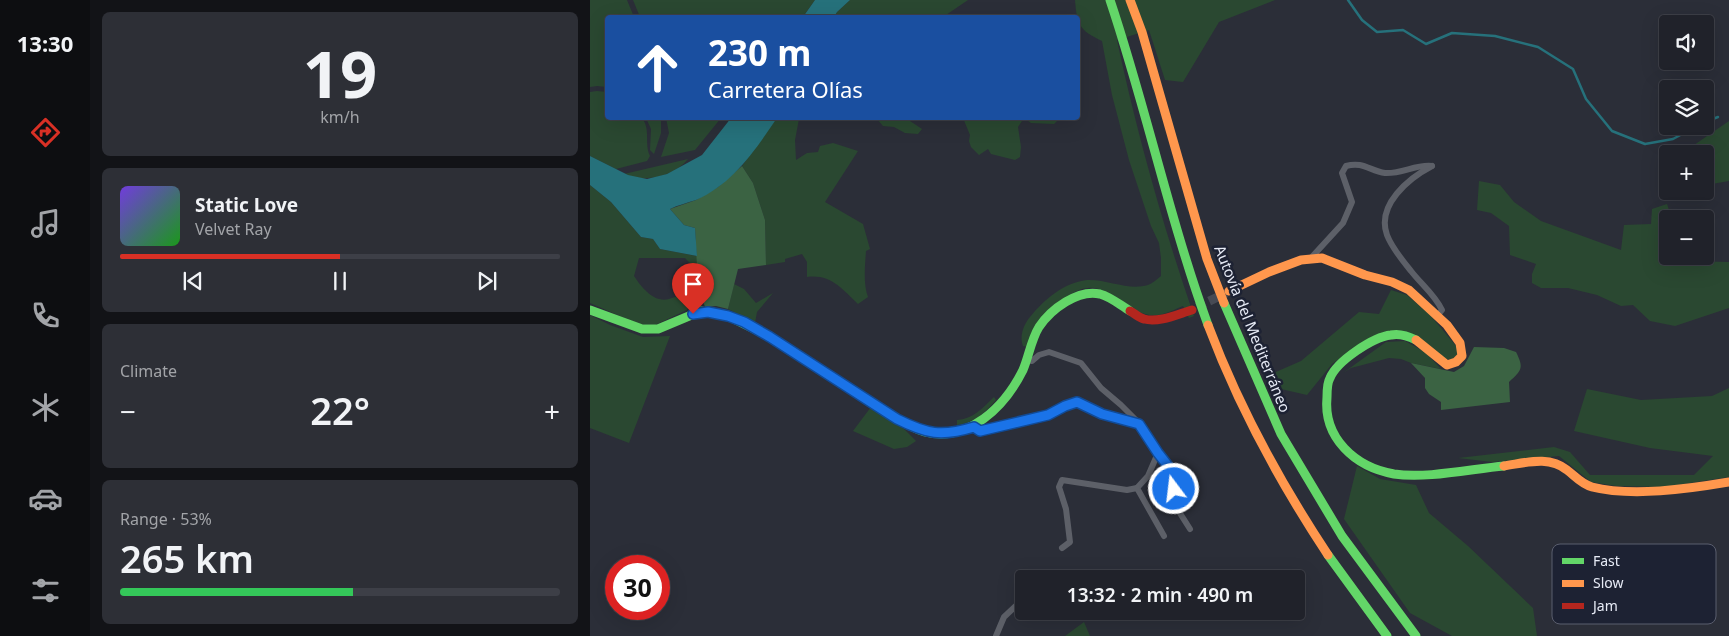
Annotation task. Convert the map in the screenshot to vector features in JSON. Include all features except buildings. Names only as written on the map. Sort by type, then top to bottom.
[{"type":"main road","points":[[1110,0],[1124,38],[1186,259],[1214,340],[1264,448],[1326,551],[1386,636]]},
{"type":"main road","name":"Autovía del Mediterráneo","points":[[1130,0],[1142,32],[1207,259],[1235,330],[1281,434],[1342,536],[1416,636]]},
{"type":"main road","points":[[1229,291],[1269,272],[1301,260],[1322,258],[1365,275],[1392,282],[1409,290],[1448,325],[1460,343],[1462,356],[1456,362],[1447,365],[1420,344],[1404,335],[1391,335],[1378,338],[1350,356],[1342,362],[1330,378],[1324,405],[1329,427],[1341,447],[1363,464],[1384,472],[1406,476],[1547,460],[1563,465],[1582,483],[1591,487],[1650,492],[1681,490],[1729,482]]},
{"type":"main road","points":[[590,310],[642,329],[658,329],[701,311],[728,316],[770,337],[897,419],[915,429],[931,434],[960,431],[974,427],[985,417],[1008,393],[1022,371],[1039,327],[1058,308],[1075,297],[1090,292],[1106,295],[1145,319],[1166,318],[1192,310]]},
{"type":"street","points":[[1310,259],[1343,223],[1352,202],[1342,173],[1346,166],[1353,164],[1367,166],[1383,172],[1400,172],[1423,164],[1432,166],[1420,172],[1394,197],[1389,206],[1386,234],[1410,270],[1438,302],[1442,310],[1438,315]]},
{"type":"street","points":[[1026,360],[1032,361],[1039,355],[1049,352],[1081,363],[1101,388],[1139,424],[1172,471],[1176,507],[1190,529]]},
{"type":"street","points":[[974,427],[980,431],[1048,415],[1077,402],[1102,414],[1139,424]]},
{"type":"street","points":[[1062,548],[1070,542],[1066,509],[1059,487],[1062,480],[1127,490],[1137,488],[1148,476],[1158,453]]},
{"type":"street","points":[[1137,488],[1164,536]]},
{"type":"street","points":[[996,636],[1004,617],[1015,607]]},
{"type":"green space","points":[[590,0],[627,0],[633,15],[605,15],[605,87],[590,87]]},
{"type":"green space","points":[[633,0],[815,0],[804,15],[639,15]]},
{"type":"green space","points":[[850,0],[968,0],[946,15],[836,15]]},
{"type":"green space","points":[[1075,0],[1275,0],[1219,22],[1183,82],[1165,80],[1149,30],[1117,40],[1151,180],[1194,316],[1189,318],[1183,306],[1168,313],[1158,315],[1145,314],[1101,289],[1088,288],[1075,292],[1059,304],[1027,347],[1023,346],[1022,342],[1026,323],[1042,304],[1062,288],[1087,280],[1133,287],[1150,284],[1161,276],[1159,243],[1151,226],[1129,160],[1112,95],[1102,41],[1084,30],[1080,24],[1080,15],[1077,15]]},
{"type":"green space","points":[[590,92],[605,92],[605,120],[643,120],[647,132],[647,146],[650,156],[647,161],[616,169],[590,156]]},
{"type":"green space","points":[[647,120],[661,120],[661,133],[654,154],[650,150],[651,129]]},
{"type":"green space","points":[[666,120],[719,120],[695,150],[661,157],[669,133]]},
{"type":"green space","points":[[776,120],[799,120],[795,140],[796,160],[807,153],[818,152],[820,146],[833,143],[858,151],[825,202],[863,224],[870,249],[866,251],[865,269],[865,286],[868,297],[858,304],[829,280],[807,277],[807,262],[802,254],[785,259],[785,262],[766,265],[765,220],[753,183],[742,166]]},
{"type":"green space","points":[[878,120],[910,120],[922,129],[918,134],[905,133],[894,127],[883,126]]},
{"type":"green space","points":[[964,120],[1023,120],[1018,127],[1021,147],[1020,157],[1015,160],[991,154],[988,149],[979,155],[971,147],[970,135]]},
{"type":"green space","points":[[1027,120],[1058,120],[1054,124],[1031,123]]},
{"type":"green space","points":[[1729,121],[1729,181],[1714,184],[1714,145],[1694,145],[1709,135],[1714,135],[1714,131]]},
{"type":"green space","points":[[688,159],[675,170],[658,177],[641,178],[624,174]]},
{"type":"green space","points":[[742,166],[753,183],[765,220],[766,265],[738,269],[728,309],[716,306],[705,307],[698,286],[695,228],[684,225],[670,209],[696,200],[718,187]]},
{"type":"green space","points":[[1479,181],[1500,185],[1514,202],[1541,221],[1621,250],[1624,225],[1651,224],[1652,209],[1667,204],[1669,210],[1659,210],[1659,265],[1714,265],[1714,262],[1729,262],[1729,308],[1675,326],[1650,321],[1633,305],[1621,306],[1597,295],[1568,288],[1541,288],[1532,283],[1532,274],[1536,264],[1510,255],[1509,226],[1491,213],[1477,210]]},
{"type":"green space","points":[[590,185],[611,202],[641,237],[653,239],[660,249],[697,256],[697,264],[691,264],[685,258],[639,258],[634,276],[649,294],[658,299],[664,300],[684,295],[693,296],[687,310],[655,325],[638,324],[590,303]]},
{"type":"green space","points":[[734,284],[744,289],[756,303],[773,293],[757,312],[755,323],[728,309]]},
{"type":"green space","points":[[1391,290],[1407,295],[1430,315],[1457,347],[1457,355],[1451,360],[1443,358],[1417,338],[1385,332],[1365,341],[1332,364],[1307,395],[1268,386],[1264,377],[1301,361],[1359,312],[1379,314]]},
{"type":"green space","points":[[590,315],[610,325],[643,337],[670,336],[629,443],[590,428]]},
{"type":"green space","points":[[1405,341],[1425,352],[1441,369],[1401,359],[1389,358],[1351,368],[1343,373],[1386,342]]},
{"type":"green space","points":[[1474,347],[1504,348],[1516,352],[1521,365],[1517,374],[1509,382],[1510,402],[1441,410],[1441,402],[1429,394],[1425,388],[1425,378],[1411,363],[1454,372],[1464,366]]},
{"type":"green space","points":[[1729,388],[1729,477],[1664,487],[1616,486],[1591,482],[1559,456],[1492,462],[1458,458],[1554,447],[1570,452],[1590,475],[1694,475],[1713,456],[1650,448],[1574,431],[1587,389],[1641,400],[1712,396]]},
{"type":"green space","points":[[994,397],[996,400],[979,416],[969,422],[957,425],[957,420],[973,415]]},
{"type":"green space","points":[[871,407],[903,428],[916,441],[907,447],[894,449],[853,431]]},
{"type":"green space","points":[[1357,466],[1380,479],[1416,485],[1429,513],[1468,546],[1533,608],[1537,636],[1452,636],[1410,613],[1344,519]]},
{"type":"green space","points":[[1084,622],[1090,636],[1065,636]]},
{"type":"water","points":[[815,0],[850,0],[835,15],[804,15]]},
{"type":"water","points":[[729,120],[776,120],[742,165],[721,185],[696,200],[670,209],[684,225],[695,228],[697,256],[660,249],[653,239],[641,237],[611,202],[590,185],[590,156],[628,175],[647,179],[667,174],[702,155]]},
{"type":"waterway","points":[[1348,0],[1362,20],[1377,32],[1403,30],[1426,44],[1452,33],[1495,36],[1538,47],[1573,69],[1586,99],[1612,131],[1645,144],[1673,139],[1680,135]]},
{"type":"waterway","points":[[1714,119],[1718,117]]},
{"type":"tunnel","points":[[1197,307],[1226,293]]},
{"type":"traffic: fast","points":[[1110,0],[1181,244],[1208,325]]},
{"type":"traffic: fast","points":[[590,310],[642,329],[658,329],[701,311],[728,316],[770,337],[900,421],[925,432],[941,434],[971,427],[996,408],[1023,370],[1039,327],[1058,307],[1074,297],[1092,293],[1104,295],[1130,311]]},
{"type":"traffic: fast","points":[[1224,303],[1281,434],[1342,536],[1416,636]]},
{"type":"traffic: fast","points":[[1416,340],[1394,334],[1375,340],[1348,357],[1334,371],[1328,385],[1327,412],[1336,438],[1344,448],[1367,465],[1394,474],[1434,474],[1504,466]]},
{"type":"traffic: fast","points":[[1328,555],[1387,636]]},
{"type":"traffic: slow","points":[[1130,0],[1142,32],[1207,259],[1224,303]]},
{"type":"traffic: slow","points":[[1229,291],[1269,272],[1301,260],[1322,258],[1365,275],[1392,282],[1409,290],[1447,325],[1460,343],[1462,356],[1456,362],[1447,365],[1416,340]]},
{"type":"traffic: slow","points":[[1208,325],[1233,385],[1277,472],[1328,555]]},
{"type":"traffic: slow","points":[[1504,466],[1545,461],[1560,465],[1588,486],[1608,490],[1660,491],[1729,482]]},
{"type":"traffic: jam","points":[[1130,311],[1142,318],[1156,320],[1192,310]]},
{"type":"route","points":[[693,314],[701,311],[708,312],[744,322],[897,419],[915,429],[931,434],[960,431],[974,427],[980,431],[1048,415],[1077,402],[1102,414],[1139,424],[1172,471],[1174,489]]}]
